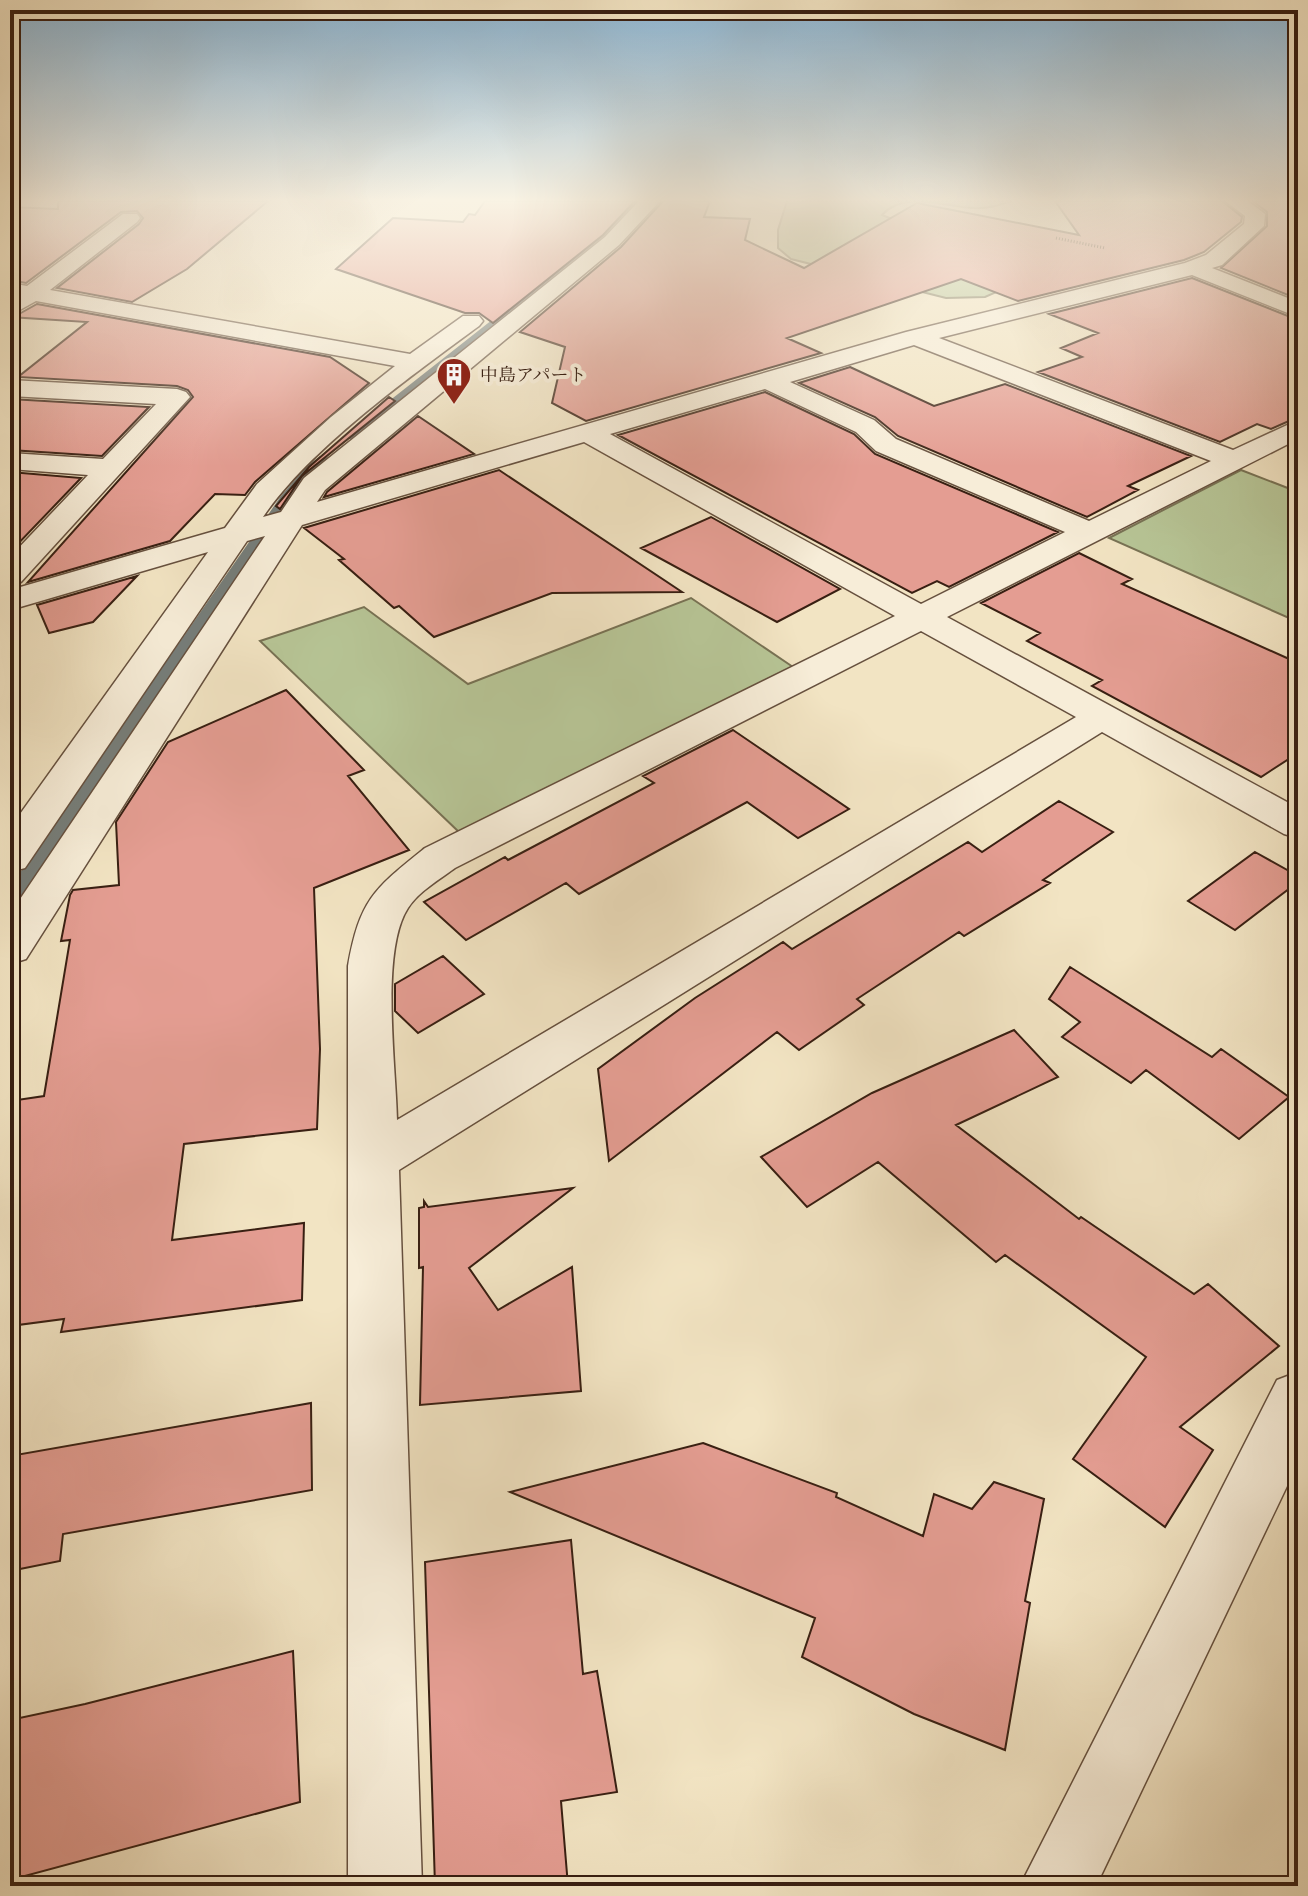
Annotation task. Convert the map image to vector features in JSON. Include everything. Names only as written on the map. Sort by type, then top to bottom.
[{"type":"street","points":[[10,858],[244,531],[267,490],[414,362],[516,289]]},
{"type":"street","points":[[10,948],[314,484],[553,289]]},
{"type":"street","points":[[10,600],[914,337],[1106,289]]},
{"type":"street","points":[[1247,289],[1298,310]]},
{"type":"street","points":[[10,310],[21,292],[414,362]]},
{"type":"street","points":[[914,337],[1234,460]]},
{"type":"street","points":[[766,380],[865,426],[886,445],[1090,532]]},
{"type":"street","points":[[10,388],[177,397],[111,468],[25,542],[10,575]]},
{"type":"street","points":[[385,1886],[370,966],[377,925],[394,895],[440,858],[1298,428]]},
{"type":"street","points":[[586,432],[1298,825]]},
{"type":"street","points":[[10,461],[111,468]]},
{"type":"street","points":[[373,1160],[1102,717]]},
{"type":"street","points":[[1057,1886],[1298,1400]]},
{"type":"green space","points":[[912,289],[1002,289],[985,297],[946,298]]},
{"type":"green space","points":[[1241,470],[1298,492],[1298,622],[1109,538]]},
{"type":"green space","points":[[691,598],[796,669],[461,834],[260,641],[364,607],[468,684]]},
{"type":"building","points":[[65,289],[153,289],[132,302]]},
{"type":"building","points":[[396,289],[535,289],[493,323],[479,313],[465,313]]},
{"type":"building","points":[[571,289],[930,289],[787,338],[821,353],[586,421],[552,403],[565,347],[520,332]]},
{"type":"building","points":[[988,289],[1065,289],[1018,301]]},
{"type":"building","points":[[1146,289],[1221,289],[1298,320],[1298,417],[1271,429],[1257,424],[1220,442],[1038,372],[1082,357],[1061,348],[1098,333],[1049,314]]},
{"type":"building","points":[[1274,289],[1298,289],[1298,299]]},
{"type":"building","points":[[37,304],[330,357],[369,383],[255,482],[245,495],[215,494],[170,541],[28,582],[193,397],[188,390],[177,386],[18,377],[87,322],[10,317],[10,312],[19,314]]},
{"type":"building","points":[[850,367],[934,406],[1005,384],[1191,456],[1128,486],[1138,490],[1087,517],[898,436],[875,417],[799,383]]},
{"type":"building","points":[[765,392],[854,434],[875,454],[1058,532],[949,587],[937,581],[912,593],[618,435]]},
{"type":"building","points":[[389,397],[395,401],[302,476],[280,509],[276,506],[309,467]]},
{"type":"building","points":[[10,399],[149,407],[102,456],[10,450]]},
{"type":"building","points":[[418,416],[474,454],[324,497],[327,492]]},
{"type":"building","points":[[499,470],[682,592],[552,593],[434,637],[399,606],[394,608],[339,560],[344,559],[304,528]]},
{"type":"building","points":[[10,472],[81,478],[14,548],[10,537]]},
{"type":"building","points":[[711,517],[840,589],[777,622],[641,548]]},
{"type":"building","points":[[1079,553],[1132,579],[1122,584],[1298,663],[1298,753],[1261,777],[1092,686],[1102,680],[1027,641],[1040,633],[981,603]]},
{"type":"building","points":[[137,576],[93,622],[49,633],[37,605]]},
{"type":"building","points":[[286,690],[364,770],[348,776],[409,850],[314,888],[320,1049],[317,1129],[184,1144],[172,1240],[304,1223],[302,1300],[61,1332],[64,1319],[10,1326],[10,1101],[44,1096],[70,940],[61,941],[70,895],[73,890],[119,885],[116,822],[168,742]]},
{"type":"building","points":[[733,730],[849,809],[798,838],[747,802],[579,894],[566,883],[466,940],[424,902],[505,857],[508,860],[654,783],[643,776]]},
{"type":"building","points":[[1059,801],[1113,832],[1043,880],[1050,883],[964,936],[959,932],[857,999],[864,1005],[799,1050],[777,1032],[609,1161],[598,1069],[695,998],[783,942],[792,949],[968,842],[982,852]]},
{"type":"building","points":[[1255,852],[1298,876],[1298,882],[1235,930],[1188,901]]},
{"type":"building","points":[[443,956],[484,994],[418,1033],[395,1011],[395,984]]},
{"type":"building","points":[[1070,967],[1212,1057],[1221,1049],[1289,1097],[1239,1139],[1146,1070],[1131,1083],[1062,1037],[1080,1022],[1049,999]]},
{"type":"building","points":[[1014,1030],[1058,1077],[956,1125],[1079,1219],[1081,1217],[1194,1294],[1208,1284],[1279,1346],[1180,1427],[1213,1450],[1165,1527],[1073,1459],[1146,1357],[1005,1255],[996,1262],[878,1162],[807,1207],[761,1157],[872,1093]]},
{"type":"building","points":[[573,1188],[469,1268],[498,1310],[572,1267],[581,1391],[420,1405],[423,1267],[419,1268],[419,1208],[424,1207],[424,1201],[428,1207]]},
{"type":"building","points":[[311,1403],[312,1490],[63,1534],[60,1561],[10,1571],[10,1456]]},
{"type":"building","points":[[703,1443],[837,1493],[836,1497],[923,1536],[934,1494],[972,1509],[994,1482],[1044,1499],[1025,1601],[1030,1603],[1005,1750],[914,1714],[802,1657],[815,1618],[510,1492]]},
{"type":"building","points":[[571,1540],[583,1674],[597,1671],[617,1792],[561,1801],[568,1886],[435,1886],[425,1562]]},
{"type":"building","points":[[293,1651],[300,1802],[10,1880],[10,1720]]},
{"type":"waterway","points":[[350,437],[536,289]]},
{"type":"waterway","points":[[10,900],[285,499],[310,469],[324,458]]},
{"type":"place","name":"中島アパート","points":[[454,406]]}]
